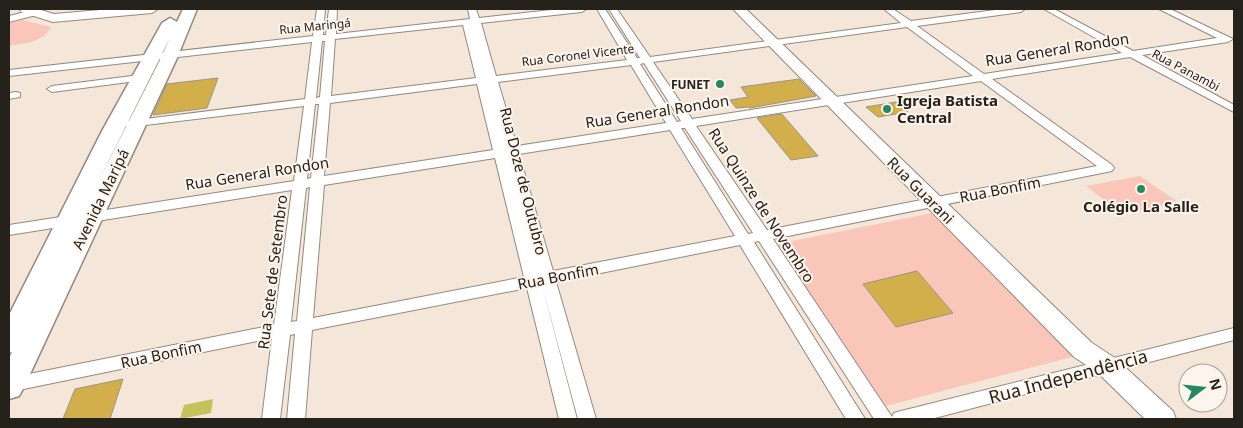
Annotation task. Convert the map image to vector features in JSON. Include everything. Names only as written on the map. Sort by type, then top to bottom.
[{"type":"main road","name":"Avenida Maripá","points":[[9,342],[68,220],[126,125],[181,9]]},
{"type":"main road","name":"Avenida Maripá","points":[[10,382],[92,216],[126,125],[158,59]]},
{"type":"street","points":[[9,19],[31,10],[53,18],[152,9]]},
{"type":"street","name":"Rua Sete de Setembro","points":[[296,419],[325,100],[324,38],[321,9]]},
{"type":"street","name":"Rua Sete de Setembro","points":[[270,419],[310,102],[324,38],[333,9]]},
{"type":"street","name":"Rua Maringá","points":[[158,59],[324,38],[469,15],[582,9]]},
{"type":"street","points":[[601,9],[632,62],[856,419]]},
{"type":"street","name":"Rua Quinze de Novembro","points":[[613,9],[884,419]]},
{"type":"street","name":"Rua Guarani","points":[[739,9],[777,41],[941,201],[1083,350],[1106,365],[1163,419]]},
{"type":"street","name":"Rua Guarani","points":[[751,9],[777,41]]},
{"type":"street","points":[[888,9],[982,77]]},
{"type":"street","name":"Rua Coronel Vicente","points":[[126,125],[632,62],[1021,9]]},
{"type":"street","name":"Rua Panambi","points":[[1048,9],[1234,109]]},
{"type":"street","points":[[1163,9],[1231,41]]},
{"type":"street","points":[[469,15],[540,279],[568,419]]},
{"type":"street","name":"Rua General Rondon","points":[[68,220],[982,77],[1231,41]]},
{"type":"street","points":[[9,73],[158,59]]},
{"type":"street","points":[[52,89],[158,59]]},
{"type":"street","name":"Rua Bonfim","points":[[10,382],[1108,168],[982,77]]},
{"type":"street","points":[[9,230],[68,220]]},
{"type":"street","points":[[540,279],[587,419]]},
{"type":"street","name":"Rua Independência","points":[[902,419],[1106,365],[1234,334]]},
{"type":"shaded area","points":[[23,20],[51,27],[48,32],[38,39],[9,46],[9,23]]},
{"type":"shaded area","points":[[1140,176],[1179,203],[1123,214],[1086,186]]},
{"type":"shaded area","points":[[937,212],[1079,355],[886,406],[777,244]]},
{"type":"shaded area","points":[[213,399],[211,413],[180,419],[184,405]]},
{"type":"building","points":[[218,78],[207,108],[153,115],[167,84]]},
{"type":"building","points":[[799,79],[816,96],[750,108],[736,108],[730,100],[748,97],[741,87]]},
{"type":"building","name":"Igreja Batista Central","points":[[896,102],[908,112],[878,117],[866,107]]},
{"type":"building","points":[[782,114],[818,156],[791,160],[757,118]]},
{"type":"building","points":[[917,271],[953,313],[896,327],[863,284]]},
{"type":"building","points":[[123,379],[110,419],[63,419],[75,389]]},
{"type":"place","name":"FUNET","points":[[720,84]]},
{"type":"place","name":"Igreja Batista Central","points":[[887,109]]},
{"type":"place","name":"Colégio La Salle","points":[[1141,189]]}]
